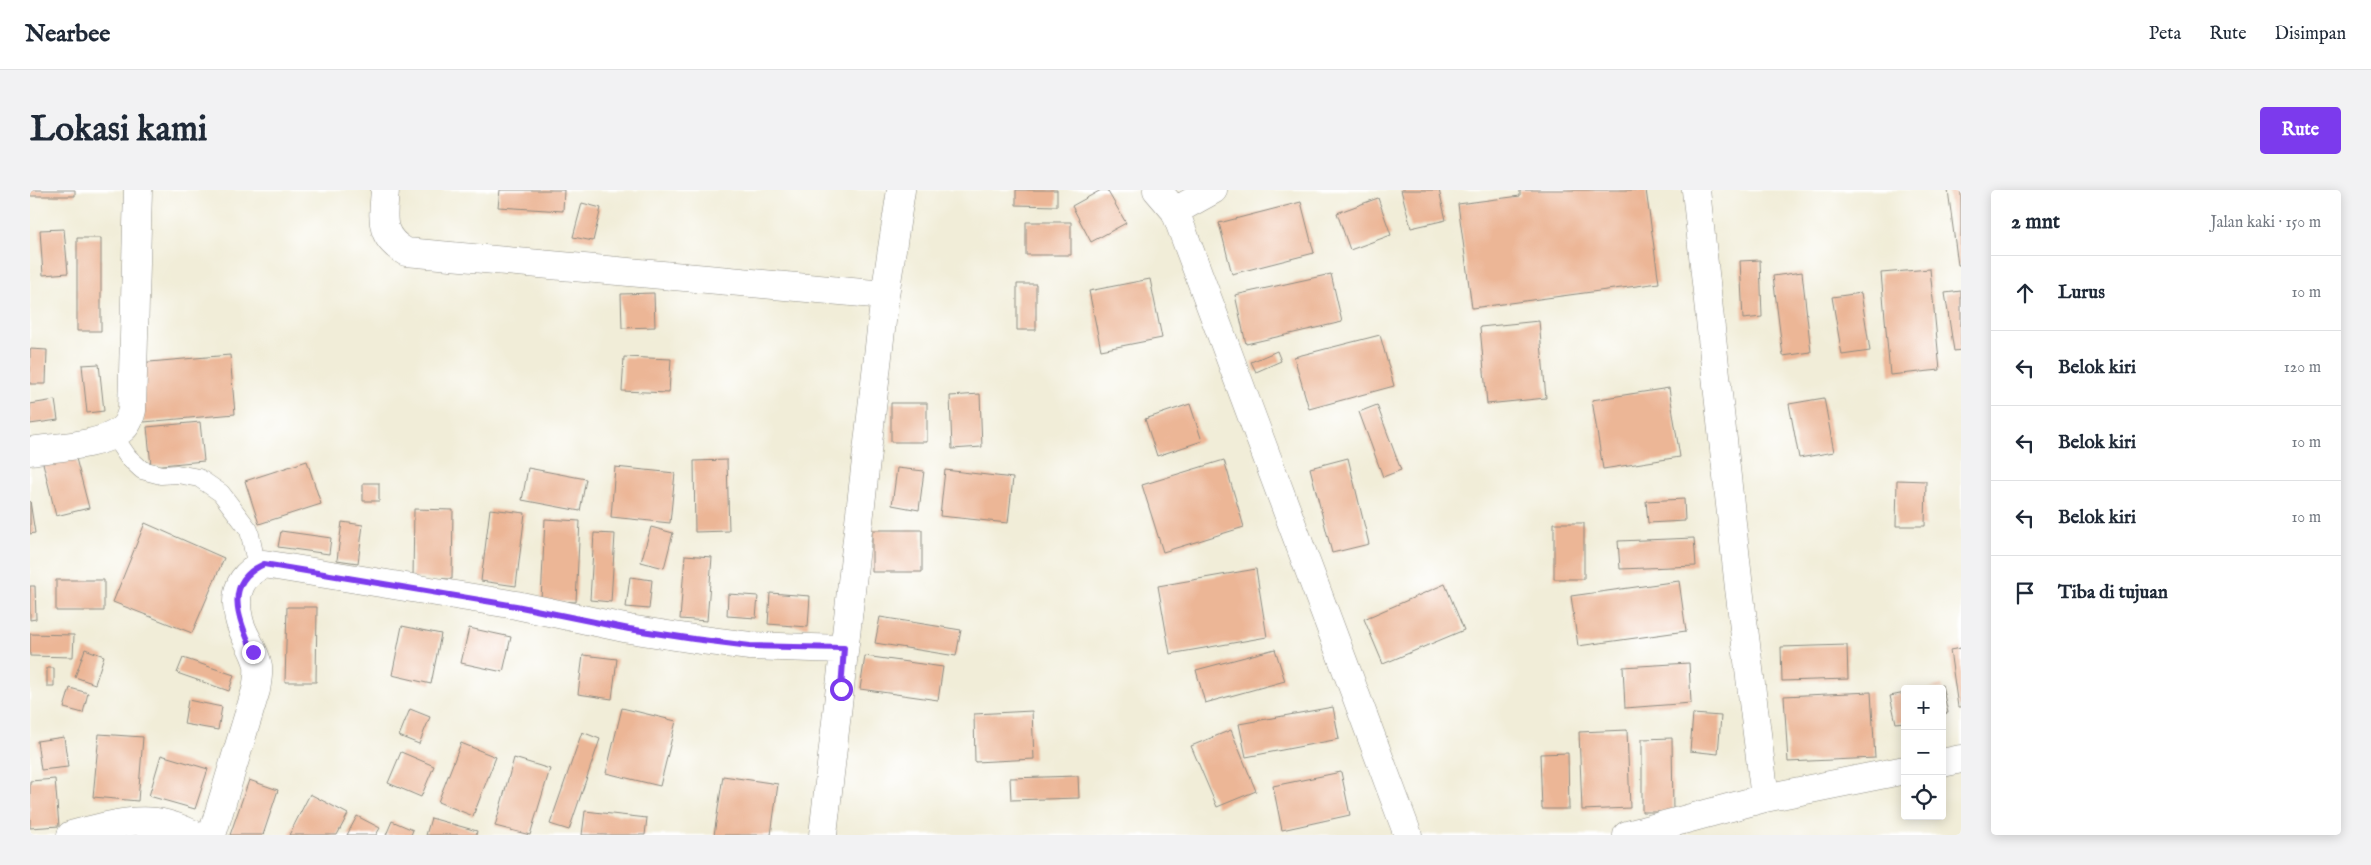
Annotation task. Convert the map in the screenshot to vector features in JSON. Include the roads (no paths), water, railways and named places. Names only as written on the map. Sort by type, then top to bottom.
[{"type":"street","points":[[30,451],[103,439],[113,435],[128,422],[132,410],[138,190]]},
{"type":"street","points":[[385,190],[382,219],[385,232],[398,247],[406,252],[884,295]]},
{"type":"street","points":[[824,835],[884,295],[901,190]]},
{"type":"street","points":[[1157,190],[1175,212],[1408,835]]},
{"type":"street","points":[[1175,212],[1213,190]]},
{"type":"street","points":[[1696,190],[1739,588],[1765,798]]},
{"type":"street","points":[[212,835],[256,690],[258,667],[239,620],[238,600],[241,582],[251,570],[264,564],[516,606],[629,629],[694,639],[750,646],[844,648]]},
{"type":"street","points":[[1946,762],[1961,759]]},
{"type":"street","points":[[1626,835],[1765,798],[1901,771]]},
{"type":"street","points":[[72,835],[111,825],[142,822],[165,824],[196,835]]},
{"type":"lane","points":[[113,435],[128,458],[142,470],[162,475],[177,474],[199,478],[221,493],[249,530],[257,567]]}]
